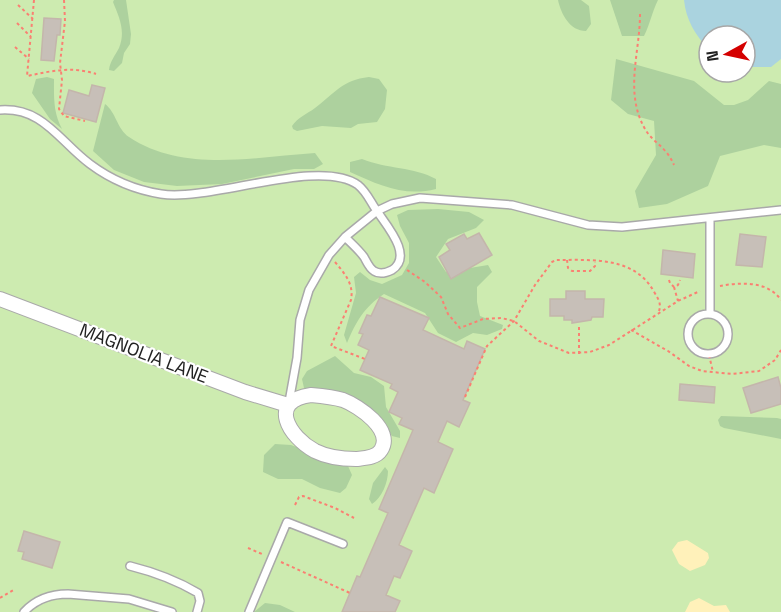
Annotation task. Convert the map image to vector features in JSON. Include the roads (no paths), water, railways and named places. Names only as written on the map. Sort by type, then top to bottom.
[{"type":"street","name":"MAGNOLIA LANE","points":[[0,299],[244,392],[288,405]]},
{"type":"street","points":[[311,395],[347,402],[364,413],[380,429],[384,438],[382,447],[377,454],[359,459],[333,457],[318,452],[304,444],[291,431],[286,414],[288,405],[311,395]]},
{"type":"lane","points":[[0,110],[14,109],[36,116],[90,164],[117,180],[162,194],[179,195],[296,177],[316,176],[351,181],[364,191],[399,247],[399,262],[394,268],[383,273],[372,270],[364,256],[345,237]]},
{"type":"lane","points":[[288,405],[304,305],[309,290],[329,255],[345,237],[376,211],[392,204],[420,198],[512,205],[588,225],[622,226],[710,219],[781,210]]},
{"type":"lane","points":[[710,219],[710,313]]},
{"type":"lane","points":[[710,313],[722,319],[728,331],[728,338],[722,349],[709,355],[696,351],[688,340],[687,333],[688,327],[697,316],[710,313]]},
{"type":"lane","points":[[249,612],[287,522],[343,544]]},
{"type":"lane","points":[[130,566],[183,584],[198,593],[200,601],[197,612]]},
{"type":"lane","points":[[24,612],[39,600],[58,594],[68,594],[129,599],[172,612]]},
{"type":"water","points":[[684,0],[781,0],[781,59],[771,67],[757,67],[757,24],[697,24],[697,35],[687,14]]}]
